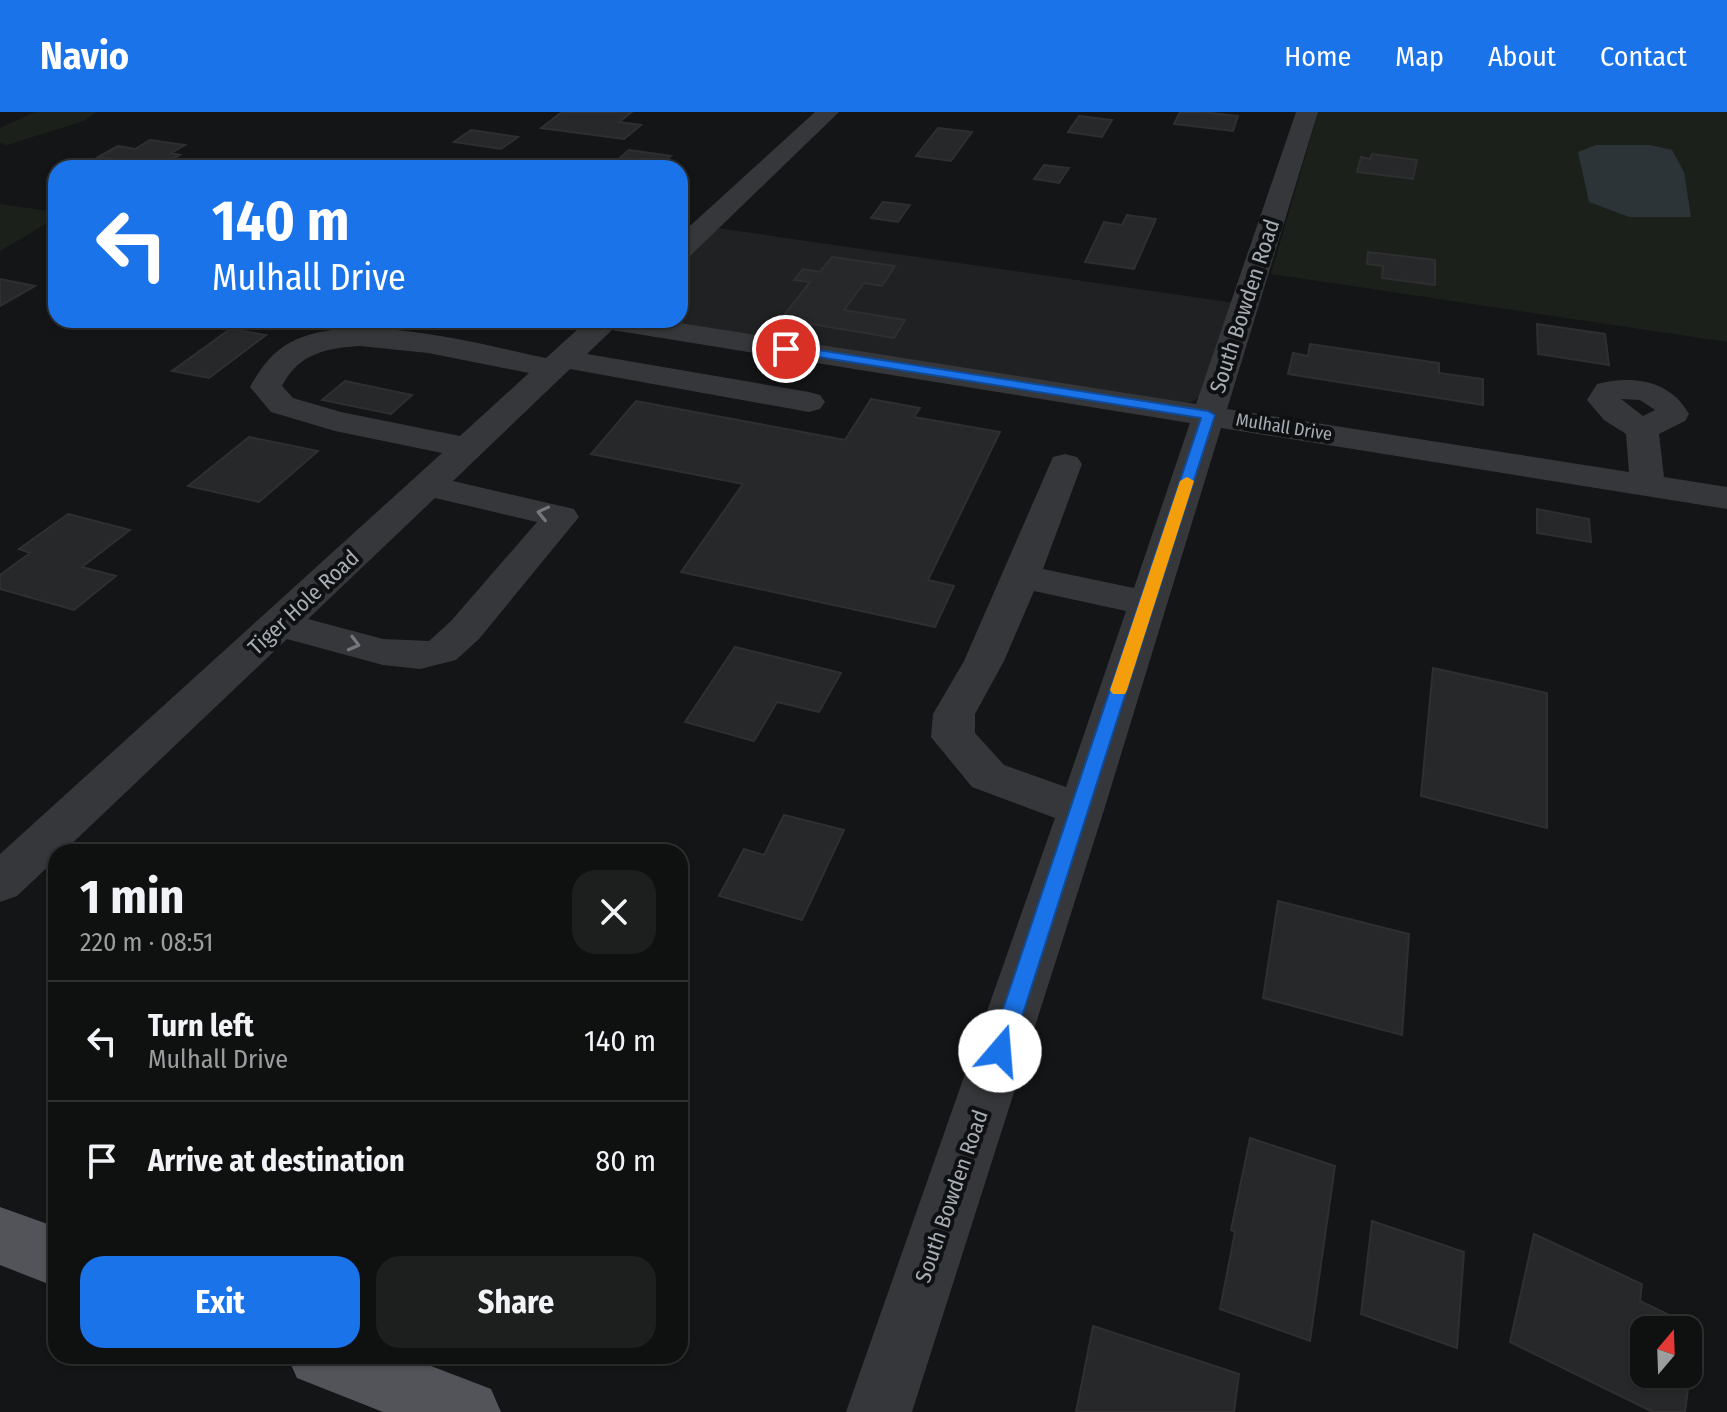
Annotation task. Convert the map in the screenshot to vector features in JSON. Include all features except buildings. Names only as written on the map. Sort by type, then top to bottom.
[{"type":"main road","points":[[0,1236],[48,1254]]},
{"type":"main road","points":[[340,1364],[468,1412]]},
{"type":"street","points":[[688,243],[828,112]]},
{"type":"street","name":"South Bowden Road","points":[[879,1412],[1081,810],[1307,112]]},
{"type":"street","name":"Tiger Hole Road","points":[[0,883],[596,328]]},
{"type":"street","name":"Mulhall Drive","points":[[656,328],[1727,498]]},
{"type":"street","points":[[468,448],[335,421],[282,405],[266,387],[273,371],[311,343],[340,339],[403,340],[809,402]]},
{"type":"street","points":[[1642,430],[1647,485]]},
{"type":"street","points":[[1065,464],[984,661],[954,714],[953,737],[988,776],[1081,810]]},
{"type":"street","points":[[279,624],[383,652],[420,656],[442,651],[465,630],[561,517],[428,486]]},
{"type":"street","points":[[1021,576],[1146,603]]},
{"type":"shaded area","points":[[35,112],[97,112],[84,121],[7,145],[0,143],[0,128]]},
{"type":"shaded area","points":[[1318,112],[1727,112],[1727,342],[1271,274]]},
{"type":"shaded area","points":[[1596,145],[1650,145],[1672,150],[1684,172],[1691,217],[1629,217],[1589,202],[1578,152]]},
{"type":"shaded area","points":[[0,204],[48,211],[48,223],[0,251]]},
{"type":"shaded area","points":[[717,228],[1235,303],[1204,394],[1192,402],[1178,403],[688,325],[688,257]]},
{"type":"slow traffic","points":[[1119,690],[1187,481]]},
{"type":"route","points":[[786,349],[1208,415],[1000,1051]]}]
